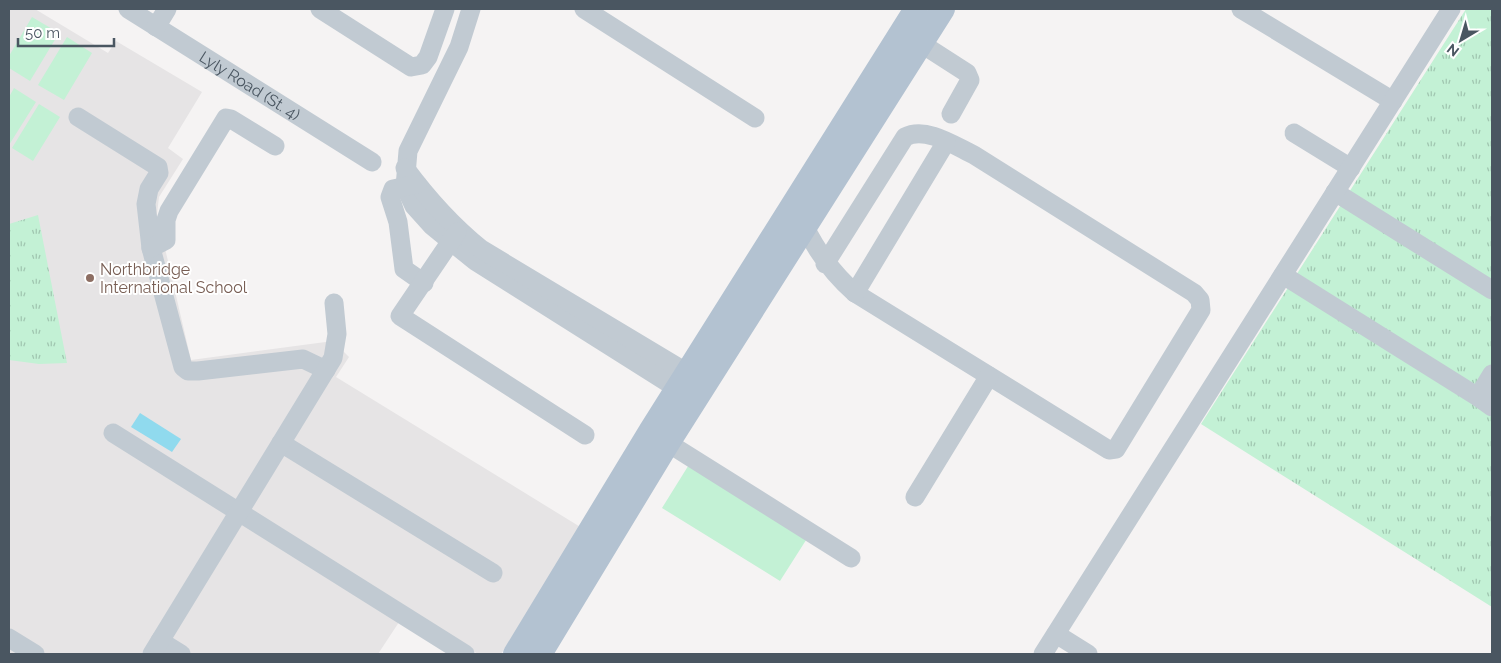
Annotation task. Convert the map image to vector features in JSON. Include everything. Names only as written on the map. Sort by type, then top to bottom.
[{"type":"main road","points":[[540,654],[668,443],[691,387],[804,224],[911,37],[916,9]]},
{"type":"main road","points":[[515,654],[691,387],[911,37],[943,9]]},
{"type":"street","name":"Lyly Road (St. 4)","points":[[128,9],[372,162]]},
{"type":"street","points":[[156,27],[167,9]]},
{"type":"street","points":[[320,9],[412,67],[422,65],[428,57],[444,9]]},
{"type":"street","points":[[471,9],[459,48],[437,94],[414,135],[405,168],[411,186],[414,206],[432,226],[481,249],[691,387]]},
{"type":"street","points":[[584,9],[755,118]]},
{"type":"street","points":[[1241,9],[1393,102]]},
{"type":"street","points":[[1043,654],[1451,9]]},
{"type":"street","points":[[911,37],[967,73],[970,80],[951,114]]},
{"type":"street","points":[[78,117],[158,167],[159,173],[149,189],[146,204],[151,248],[183,368],[188,371],[198,371],[303,359],[326,370]]},
{"type":"street","points":[[151,248],[166,240],[168,211],[226,118],[231,119],[275,146]]},
{"type":"street","points":[[804,224],[816,250],[826,264],[855,293],[1109,450],[1114,450],[1201,310],[1201,304],[1194,293],[974,155],[946,142],[916,133],[904,137],[826,264]]},
{"type":"street","points":[[1294,133],[1351,168]]},
{"type":"street","points":[[855,293],[946,142]]},
{"type":"street","points":[[411,186],[393,189],[390,197],[398,222],[402,262],[407,272],[424,283]]},
{"type":"street","points":[[1335,192],[1492,290]]},
{"type":"street","points":[[454,236],[400,316],[585,434]]},
{"type":"street","points":[[1283,275],[1485,402],[1492,374]]},
{"type":"street","points":[[181,654],[156,648],[333,358],[336,334],[334,303]]},
{"type":"street","points":[[914,497],[989,376]]},
{"type":"street","points":[[113,433],[465,654]]},
{"type":"street","points":[[668,443],[851,558]]},
{"type":"street","points":[[281,444],[493,573]]},
{"type":"street","points":[[1056,634],[1088,654]]},
{"type":"street","points":[[9,638],[35,654]]},
{"type":"shaded area","name":"Northbridge International School","points":[[9,9],[35,9],[108,53],[116,41],[202,92],[168,148],[183,159],[159,197],[157,214],[191,360],[333,341],[349,357],[336,377],[582,528],[501,654],[478,654],[407,610],[378,654],[9,654]]},
{"type":"green space","points":[[1466,9],[1492,9],[1492,607],[1201,424]]},
{"type":"green space","points":[[32,17],[59,33],[30,81],[9,68],[9,56]]},
{"type":"green space","points":[[67,37],[92,53],[64,100],[38,85]]},
{"type":"green space","points":[[14,88],[36,102],[9,145],[9,97]]},
{"type":"green space","points":[[39,104],[60,117],[33,161],[12,148]]},
{"type":"green space","points":[[38,215],[67,363],[39,364],[9,360],[9,224]]},
{"type":"green space","points":[[690,463],[808,537],[780,581],[662,508]]},
{"type":"water","points":[[140,413],[181,439],[172,452],[131,427]]},
{"type":"place","name":"Northbridge International School","points":[[90,278]]}]
